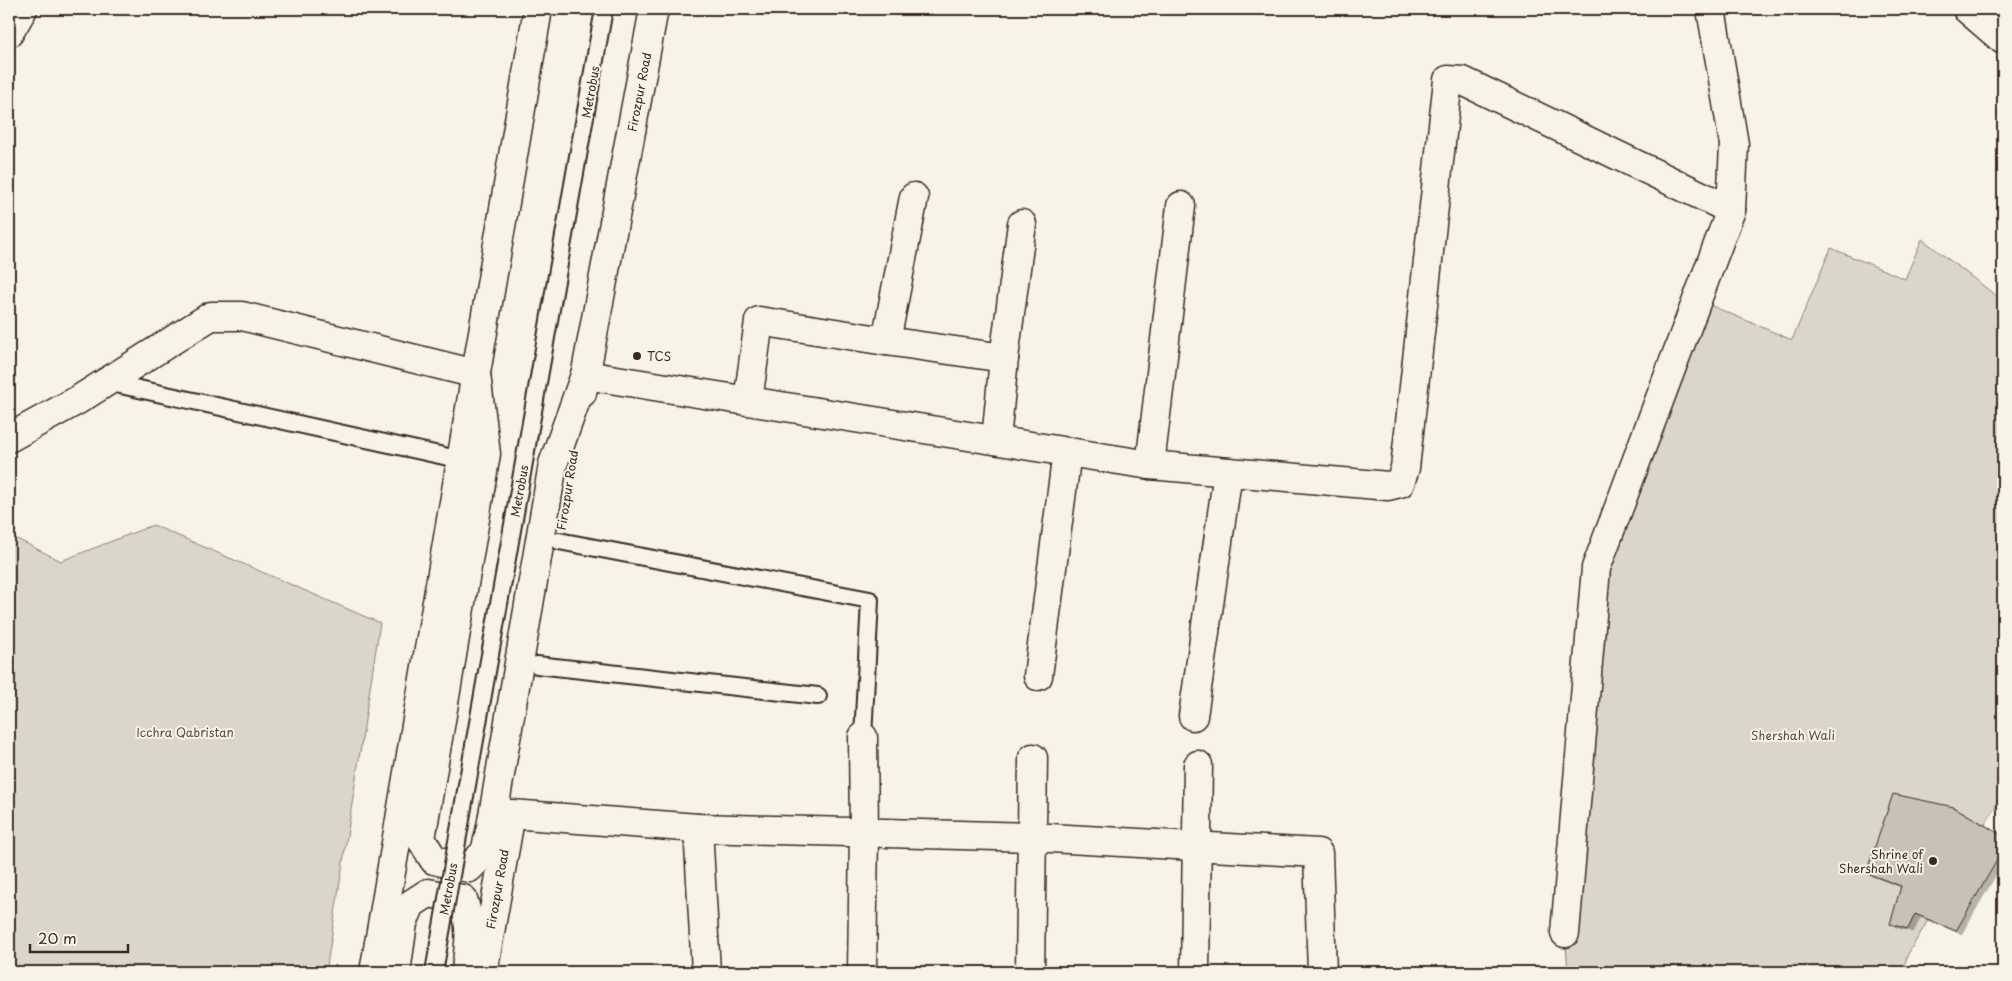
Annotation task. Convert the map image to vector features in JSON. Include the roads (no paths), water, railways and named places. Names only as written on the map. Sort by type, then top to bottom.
[{"type":"street","points":[[9,33],[23,9]]},
{"type":"street","points":[[374,972],[538,9]]},
{"type":"street","name":"Firozpur Road","points":[[483,972],[559,541],[584,374],[654,9]]},
{"type":"street","points":[[1565,933],[1596,568],[1731,210],[1734,144],[1711,9]]},
{"type":"street","points":[[1967,9],[2003,40]]},
{"type":"street","points":[[476,374],[486,454],[421,839],[434,860],[469,868],[485,852],[492,827],[553,464],[584,374],[1150,465],[1388,486],[1400,483],[1405,468],[1448,80],[1463,81],[1731,210]]},
{"type":"street","points":[[886,341],[914,197]]},
{"type":"street","points":[[1150,465],[1181,206]]},
{"type":"street","points":[[996,440],[1004,358],[1022,224]]},
{"type":"street","points":[[9,438],[78,400],[211,316],[242,316],[476,374]]},
{"type":"street","points":[[748,401],[759,321],[1004,358]]},
{"type":"street","points":[[1038,676],[1067,452]]},
{"type":"street","points":[[1194,716],[1228,472]]},
{"type":"street","points":[[862,972],[863,737]]},
{"type":"street","points":[[1030,972],[1033,758]]},
{"type":"street","points":[[1195,972],[1198,765]]},
{"type":"street","points":[[511,814],[698,828],[1032,838],[1318,854],[1322,972]]},
{"type":"street","points":[[698,828],[706,972]]},
{"type":"street","points":[[396,972],[403,923],[411,904],[428,893],[463,899],[470,919],[470,939],[466,972]]},
{"type":"lane","name":"Metrobus","points":[[434,972],[604,9]]},
{"type":"lane","points":[[107,382],[462,460]]},
{"type":"lane","points":[[559,541],[870,600],[863,737]]},
{"type":"lane","points":[[537,664],[818,696]]},
{"type":"place","name":"TCS","points":[[637,356]]},
{"type":"place","name":"Shrine of Shershah Wali","points":[[1933,861]]},
{"type":"park label","name":"Icchra Qabristan","points":[[185,732]]},
{"type":"park label","name":"Shershah Wali","points":[[1793,735]]}]
